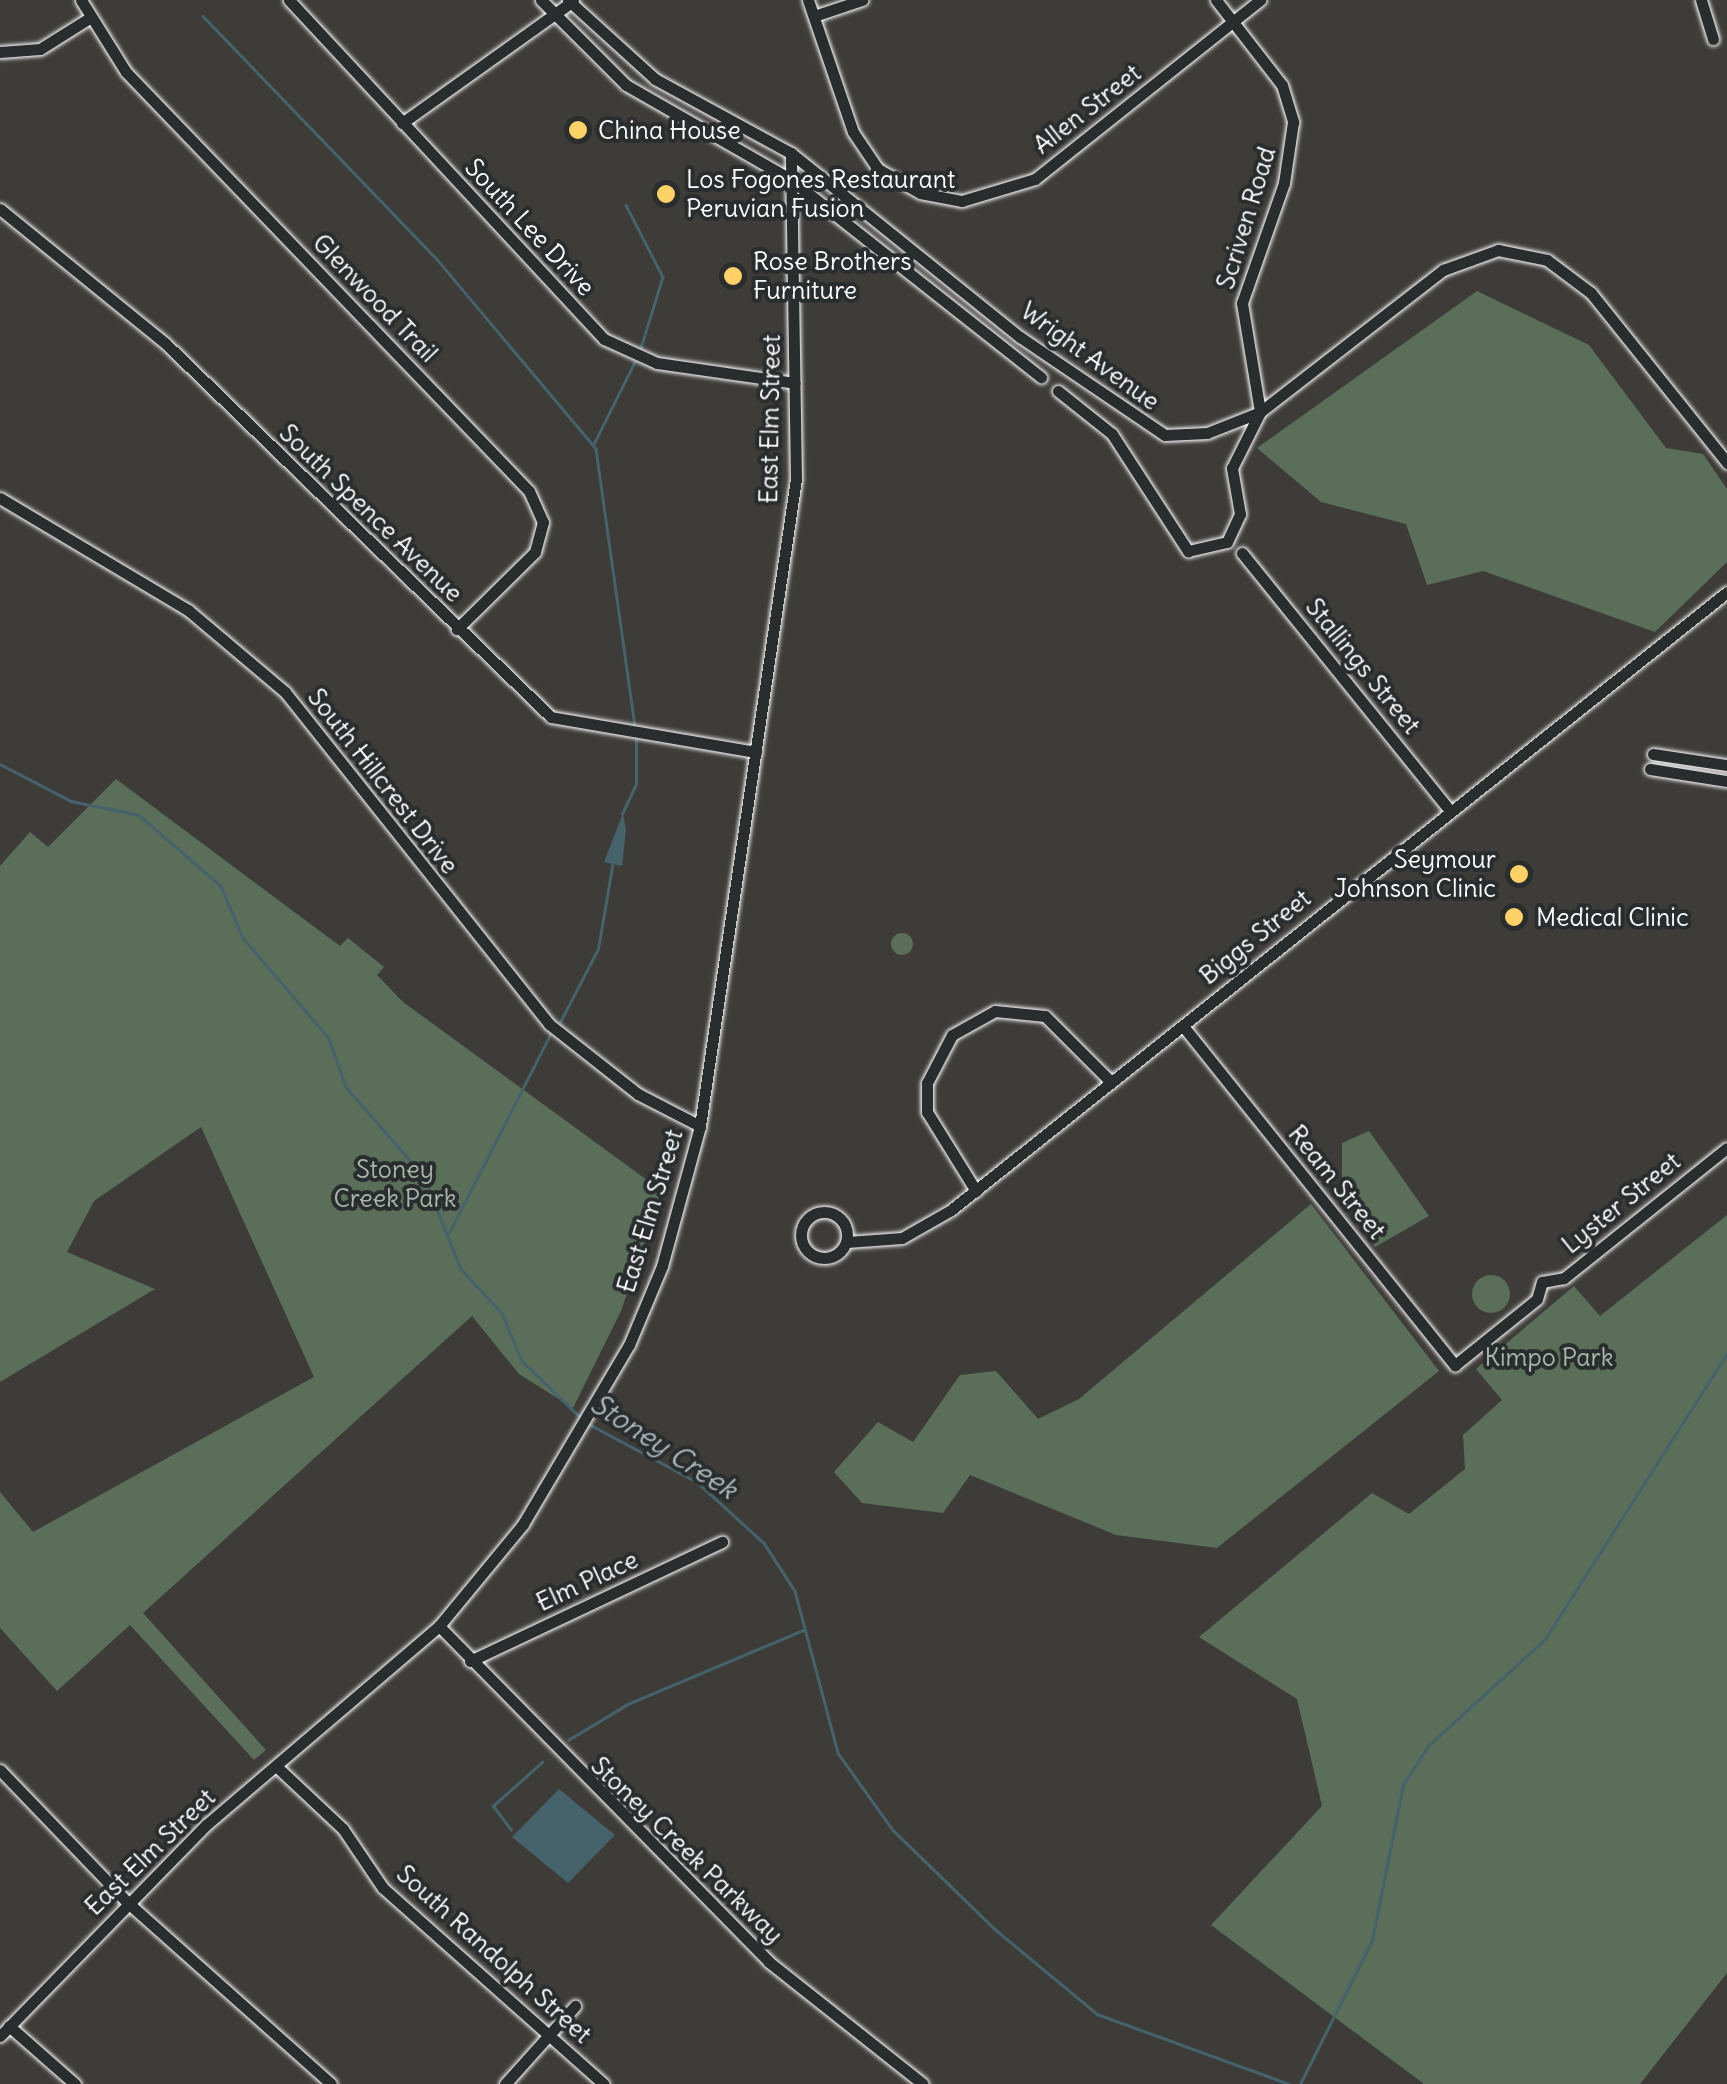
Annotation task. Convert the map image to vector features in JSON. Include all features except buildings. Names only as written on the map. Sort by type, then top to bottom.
[{"type":"street","name":"Glenwood Trail","points":[[81,0],[126,72],[530,490],[543,522],[535,552],[456,629]]},
{"type":"street","name":"South Lee Drive","points":[[289,0],[604,339],[656,363],[795,384]]},
{"type":"street","name":"Wright Avenue","points":[[541,0],[552,16],[654,106],[790,179],[1041,377]]},
{"type":"street","points":[[808,0],[814,16],[862,0]]},
{"type":"street","name":"Scriven Road","points":[[1216,0],[1282,85],[1294,122],[1293,152],[1242,303],[1260,412]]},
{"type":"street","name":"Allen Street","points":[[814,16],[854,132],[878,168],[920,194],[962,201],[1035,180],[1260,0]]},
{"type":"street","points":[[1701,0],[1713,39]]},
{"type":"street","points":[[402,123],[570,1]]},
{"type":"street","name":"Wright Avenue","points":[[570,1],[655,79],[792,153],[1147,427],[1189,437],[1260,412]]},
{"type":"street","points":[[0,52],[40,50],[92,17]]},
{"type":"street","name":"East Elm Street","points":[[0,2036],[127,1902],[276,1766],[440,1626],[575,1443],[629,1346],[662,1266],[700,1126],[796,479],[792,153]]},
{"type":"street","name":"South Spence Avenue","points":[[0,209],[165,343],[551,717],[636,735],[756,752]]},
{"type":"street","points":[[1260,412],[1442,270],[1498,250],[1547,260],[1591,293],[1727,464]]},
{"type":"street","name":"Wright Avenue","points":[[1058,391],[1112,434],[1188,551],[1227,542],[1240,514],[1232,468],[1260,412]]},
{"type":"street","name":"South Hillcrest Drive","points":[[0,498],[188,610],[285,692],[549,1024],[638,1094],[700,1126]]},
{"type":"street","name":"Stallings Street","points":[[1242,552],[1448,808]]},
{"type":"street","name":"Biggs Street","points":[[846,1242],[902,1238],[976,1191],[1448,808],[1727,592]]},
{"type":"street","points":[[1653,754],[1727,765]]},
{"type":"street","points":[[1650,770],[1727,782]]},
{"type":"street","points":[[976,1191],[927,1112],[927,1084],[952,1035],[995,1011],[1045,1016],[1110,1082]]},
{"type":"street","name":"Ream Street","points":[[1182,1026],[1455,1365]]},
{"type":"street","name":"Lyster Street","points":[[1455,1365],[1537,1299],[1542,1282],[1564,1278],[1727,1148]]},
{"type":"street","points":[[820,1211],[836,1215],[846,1242],[830,1258],[816,1258],[800,1231],[820,1211]]},
{"type":"street","name":"Elm Place","points":[[470,1660],[722,1542]]},
{"type":"street","name":"Stoney Creek Parkway","points":[[440,1626],[769,1962],[922,2084]]},
{"type":"street","name":"South Randolph Street","points":[[276,1766],[343,1829],[383,1888],[604,2084]]},
{"type":"street","points":[[0,1770],[127,1902],[331,2084]]},
{"type":"street","points":[[505,2084],[575,2006]]},
{"type":"street","points":[[10,2026],[75,2084]]},
{"type":"green space","points":[[1477,291],[1589,345],[1666,448],[1703,454],[1727,489],[1727,562],[1655,632],[1483,571],[1427,585],[1406,524],[1321,502],[1257,448]]},
{"type":"green space","name":"Stoney Creek Park","points":[[116,779],[340,946],[348,938],[384,967],[377,975],[403,1002],[662,1191],[621,1311],[573,1408],[519,1374],[472,1316],[143,1613],[266,1750],[254,1760],[130,1625],[57,1691],[0,1628],[0,1492],[33,1532],[314,1377],[201,1127],[94,1201],[67,1252],[155,1289],[0,1382],[0,866],[30,832],[48,847]]},
{"type":"green space","points":[[902,933],[910,936],[910,952],[902,955],[894,952],[891,944],[894,936]]},
{"type":"green space","points":[[1369,1131],[1429,1216],[1375,1247],[1342,1182],[1342,1143]]},
{"type":"green space","points":[[1311,1204],[1439,1371],[1217,1548],[1116,1535],[970,1475],[943,1513],[862,1503],[834,1472],[878,1422],[913,1442],[960,1375],[996,1371],[1038,1419],[1079,1399]]},
{"type":"green space","name":"Kimpo Park","points":[[1727,1215],[1727,1973],[1640,2084],[1424,2084],[1211,1925],[1322,1806],[1297,1699],[1199,1637],[1372,1493],[1409,1514],[1465,1469],[1463,1435],[1502,1400],[1476,1369],[1574,1286],[1600,1316]]},
{"type":"green space","points":[[1491,1275],[1504,1281],[1510,1294],[1504,1307],[1491,1313],[1478,1307],[1472,1294],[1478,1281]]},
{"type":"water","points":[[623,813],[626,830],[622,866],[604,862]]},
{"type":"water","points":[[559,1789],[615,1835],[568,1883],[512,1837]]},
{"type":"waterway","points":[[203,16],[436,258],[596,449],[635,727]]},
{"type":"waterway","points":[[626,205],[663,277],[641,348]]},
{"type":"waterway","points":[[593,445],[634,363]]},
{"type":"waterway","points":[[622,814],[636,784],[636,735]]},
{"type":"waterway","name":"Stoney Creek","points":[[0,764],[71,801],[139,815],[221,886],[243,938],[329,1038],[346,1087],[423,1175],[461,1269],[502,1313],[522,1361],[582,1419]]},
{"type":"waterway","points":[[560,1022],[598,949],[613,861]]},
{"type":"waterway","points":[[449,1233],[550,1035]]},
{"type":"waterway","points":[[1300,2084],[1372,1940],[1403,1785],[1428,1746],[1545,1639],[1727,1353]]},
{"type":"waterway","name":"Stoney Creek","points":[[589,1424],[697,1482],[764,1543],[795,1591],[838,1753],[893,1830],[996,1930],[1097,2014],[1289,2084]]},
{"type":"waterway","points":[[568,1740],[628,1704],[803,1630]]},
{"type":"waterway","points":[[511,1830],[493,1806],[542,1762]]},
{"type":"place","name":"China House","points":[[578,130]]},
{"type":"place","name":"Los Fogones Restaurant Peruvian Fusion","points":[[666,194]]},
{"type":"place","name":"Rose Brothers Furniture","points":[[733,276]]},
{"type":"place","name":"Seymour Johnson Clinic","points":[[1519,874]]},
{"type":"place","name":"Medical Clinic","points":[[1514,917]]}]
